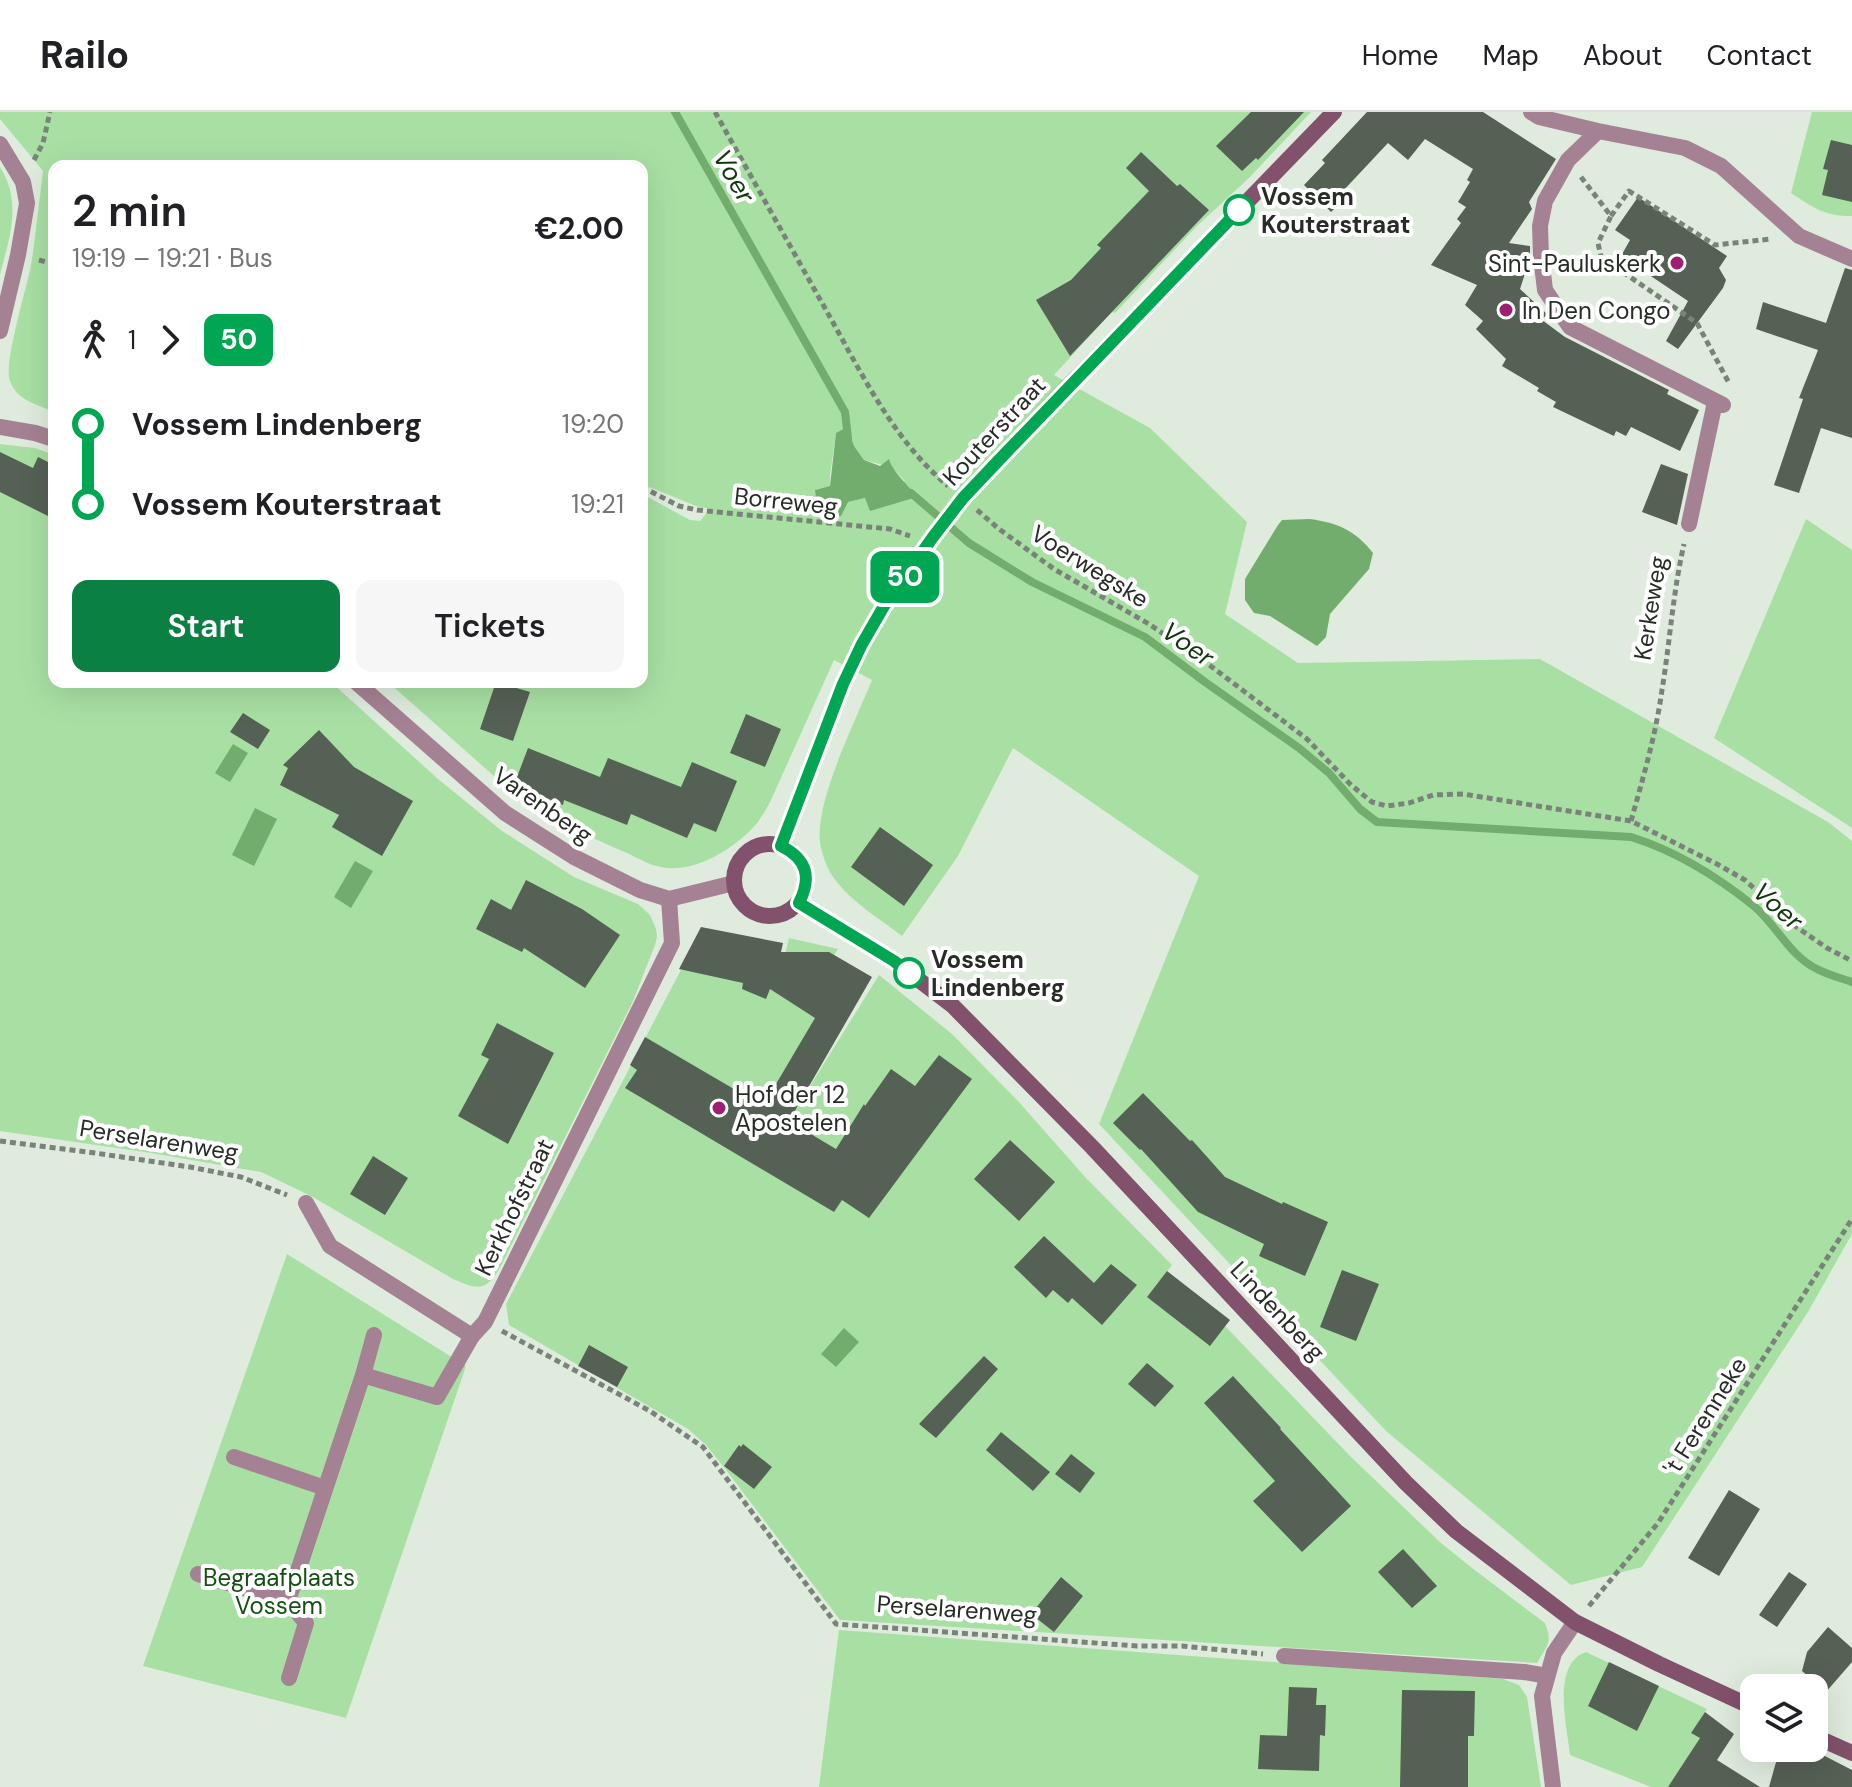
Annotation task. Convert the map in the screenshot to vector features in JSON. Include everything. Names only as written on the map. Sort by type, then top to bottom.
[{"type":"street","name":"Kouterstraat","points":[[781,846],[843,684],[862,644],[884,606],[931,539],[960,502],[1053,402],[1334,112]]},
{"type":"street","points":[[1531,112],[1539,117],[1598,131],[1685,148],[1721,166],[1799,236],[1852,259]]},
{"type":"street","points":[[1598,131],[1568,160],[1545,201],[1540,226],[1545,290],[1570,327],[1719,404],[1689,524]]},
{"type":"street","points":[[0,144],[23,182],[27,203],[0,331]]},
{"type":"street","points":[[0,427],[48,437]]},
{"type":"street","name":"Varenberg","points":[[363,688],[505,813],[543,839],[610,877],[669,899]]},
{"type":"street","points":[[769,844],[781,846],[791,851],[805,869],[804,892],[799,903],[790,911],[778,916],[754,913],[744,906],[737,895],[735,872],[747,852],[769,844]]},
{"type":"street","points":[[669,899],[734,883]]},
{"type":"street","name":"Kerkhofstraat","points":[[363,1375],[437,1397],[472,1336],[485,1322],[672,943],[669,899]]},
{"type":"street","name":"Lindenberg","points":[[799,903],[894,961],[953,1006],[1092,1147],[1406,1483],[1456,1531],[1575,1622],[1740,1702]]},
{"type":"street","points":[[306,1203],[330,1246],[472,1336]]},
{"type":"street","points":[[288,1601],[374,1335]]},
{"type":"street","points":[[234,1457],[325,1488]]},
{"type":"street","points":[[198,1574],[288,1601],[306,1623],[289,1678]]},
{"type":"street","points":[[1553,1787],[1542,1696],[1554,1653],[1575,1622]]},
{"type":"street","points":[[1284,1656],[1547,1676]]},
{"type":"street","points":[[1828,1742],[1852,1753]]},
{"type":"path","points":[[23,182],[43,143],[50,112]]},
{"type":"path","name":"Voerwegske","points":[[715,112],[874,394],[908,446],[960,502],[1054,569],[1149,624],[1212,667],[1307,739],[1351,785],[1372,802],[1387,806],[1433,795],[1463,794],[1631,821],[1745,880],[1795,926],[1852,961]]},
{"type":"path","points":[[1568,160],[1611,216]]},
{"type":"path","points":[[1730,386],[1697,323],[1601,257],[1598,243],[1611,216],[1629,191],[1715,245],[1799,236]]},
{"type":"path","name":"Borreweg","points":[[648,490],[679,506],[697,510],[890,529],[931,539]]},
{"type":"path","name":"Kerkeweg","points":[[1631,821],[1652,745],[1676,580],[1689,524]]},
{"type":"path","name":"Perselarenweg","points":[[0,1141],[241,1177],[306,1203]]},
{"type":"path","name":"'t Ferenneke","points":[[1575,1622],[1658,1523],[1852,1219]]},
{"type":"path","name":"Perselarenweg","points":[[485,1322],[650,1411],[703,1447],[836,1624],[1137,1646],[1182,1646],[1284,1656]]},
{"type":"green space","points":[[0,112],[1311,112],[1115,313],[1112,312],[1054,375],[1150,428],[1247,522],[1225,614],[1298,663],[1540,659],[1828,822],[1852,841],[1852,1234],[1808,1312],[1642,1567],[1571,1585],[1386,1431],[1099,1124],[1199,876],[1013,748],[958,856],[902,936],[843,889],[830,873],[822,853],[820,825],[830,783],[872,680],[834,660],[771,800],[758,822],[729,848],[705,861],[680,868],[646,862],[568,826],[526,801],[395,688],[648,688],[648,497],[690,520],[700,521],[710,509],[648,486],[648,160],[48,160],[48,410],[17,393],[9,372],[16,325],[31,265],[43,171],[0,119]],"holes":[[[836,433],[854,446],[864,460],[891,467],[905,481],[866,498],[848,502],[815,490],[830,486]]]},
{"type":"green space","points":[[1812,112],[1852,112],[1852,216],[1820,210],[1791,193]]},
{"type":"green space","points":[[0,167],[11,194],[12,221],[0,275]]},
{"type":"green space","points":[[0,444],[48,453],[48,688],[338,688],[438,779],[502,831],[574,877],[638,904],[650,915],[657,937],[633,1001],[500,1268],[490,1282],[480,1287],[453,1279],[311,1196],[261,1172],[0,1131]]},
{"type":"green space","points":[[1806,519],[1852,550],[1852,828],[1714,738]]},
{"type":"green space","points":[[789,938],[838,949],[803,1005],[821,1017],[784,1078],[807,1091],[879,975],[952,1034],[1172,1265],[1147,1297],[1225,1326],[1350,1456],[1441,1543],[1545,1623],[1549,1640],[1537,1663],[840,1620],[706,1445],[688,1429],[509,1325],[506,1304],[684,964],[779,979]]},
{"type":"green space","name":"Begraafplaats Vossem","points":[[287,1254],[466,1366],[346,1718],[143,1666]]},
{"type":"green space","points":[[839,1630],[1503,1679],[1519,1685],[1527,1697],[1541,1787],[819,1787]]},
{"type":"green space","points":[[1586,1652],[1707,1709],[1692,1733],[1700,1738],[1670,1785],[1672,1787],[1651,1787],[1570,1755],[1565,1682],[1568,1669],[1575,1659]]},
{"type":"shaded area","points":[[847,427],[854,446],[864,460],[880,466],[889,459],[917,497],[870,511],[865,498],[848,502],[841,516],[829,519],[818,512],[815,490],[830,486],[836,433]]},
{"type":"shaded area","points":[[1310,519],[1345,529],[1373,553],[1369,569],[1330,614],[1326,637],[1317,646],[1270,616],[1254,613],[1245,600],[1245,579],[1282,520]]},
{"type":"shaded area","points":[[233,744],[248,753],[230,782],[215,773]]},
{"type":"shaded area","points":[[255,808],[277,819],[254,866],[232,855]]},
{"type":"shaded area","points":[[355,861],[373,871],[351,908],[334,897]]},
{"type":"shaded area","points":[[844,1328],[859,1342],[836,1367],[821,1354]]},
{"type":"building","points":[[1251,112],[1304,112],[1258,160],[1256,158],[1242,171],[1216,146]]},
{"type":"building","points":[[1367,112],[1483,112],[1556,159],[1529,202],[1532,209],[1509,243],[1530,246],[1530,258],[1520,289],[1547,314],[1542,320],[1565,337],[1669,390],[1667,394],[1699,410],[1680,451],[1631,427],[1626,436],[1616,431],[1614,436],[1553,407],[1556,402],[1537,391],[1539,388],[1502,366],[1506,359],[1476,329],[1483,321],[1465,305],[1477,285],[1431,265],[1461,223],[1457,219],[1466,207],[1458,202],[1470,182],[1467,180],[1473,169],[1425,139],[1408,160],[1388,143],[1342,192],[1346,197],[1331,212],[1304,185],[1325,163],[1322,160]]},
{"type":"building","points":[[1831,140],[1852,145],[1852,202],[1822,195],[1828,170],[1823,169]]},
{"type":"building","points":[[1141,152],[1177,186],[1180,184],[1209,210],[1070,356],[1036,300],[1071,280],[1101,248],[1097,245],[1149,191],[1126,168]]},
{"type":"building","name":"Sint-Pauluskerk","points":[[1638,197],[1727,256],[1719,268],[1726,280],[1723,288],[1678,349],[1666,341],[1688,301],[1621,256],[1630,240],[1615,230]]},
{"type":"building","points":[[1845,268],[1852,270],[1852,438],[1821,428],[1799,493],[1774,485],[1803,399],[1799,398],[1818,350],[1756,329],[1763,302],[1826,323]]},
{"type":"building","points":[[0,452],[33,468],[38,457],[48,462],[48,516],[0,492]]},
{"type":"building","points":[[1661,464],[1688,474],[1677,525],[1642,512]]},
{"type":"building","points":[[494,688],[516,688],[530,692],[513,741],[480,729]]},
{"type":"building","points":[[243,713],[270,730],[258,749],[230,732]]},
{"type":"building","points":[[746,714],[781,729],[765,767],[730,753]]},
{"type":"building","points":[[319,730],[354,767],[413,801],[382,856],[332,827],[339,815],[280,785],[288,768],[283,765]]},
{"type":"building","points":[[528,748],[600,777],[608,758],[681,787],[692,762],[737,781],[716,832],[694,823],[687,838],[631,814],[627,825],[564,800],[563,805],[514,785]]},
{"type":"building","points":[[880,827],[933,865],[904,906],[851,867]]},
{"type":"building","points":[[526,880],[582,909],[620,935],[585,988],[524,948],[522,952],[476,929],[491,899],[511,910]]},
{"type":"building","points":[[701,927],[783,943],[781,952],[829,952],[872,977],[789,1121],[836,1149],[864,1104],[891,1069],[915,1086],[939,1055],[972,1079],[869,1218],[842,1200],[834,1212],[625,1088],[637,1070],[630,1065],[645,1037],[763,1106],[815,1018],[770,989],[766,999],[742,989],[743,983],[679,969]]},
{"type":"building","points":[[497,1023],[554,1053],[508,1144],[458,1116],[489,1059],[481,1055]]},
{"type":"building","points":[[1143,1093],[1225,1177],[1328,1222],[1305,1276],[1259,1256],[1264,1244],[1198,1212],[1113,1123]]},
{"type":"building","points":[[1010,1140],[1055,1182],[1019,1221],[974,1179]]},
{"type":"building","points":[[373,1156],[408,1178],[385,1215],[350,1194]]},
{"type":"building","points":[[1044,1236],[1094,1283],[1111,1264],[1137,1285],[1102,1325],[1072,1298],[1068,1303],[1053,1290],[1046,1298],[1014,1267]]},
{"type":"building","points":[[1342,1270],[1379,1284],[1356,1341],[1320,1327]]},
{"type":"building","points":[[1167,1271],[1230,1320],[1210,1346],[1147,1297]]},
{"type":"building","points":[[589,1345],[628,1367],[617,1387],[578,1366]]},
{"type":"building","points":[[984,1356],[998,1369],[936,1438],[919,1424]]},
{"type":"building","points":[[1147,1363],[1174,1386],[1155,1407],[1128,1384]]},
{"type":"building","points":[[1233,1376],[1351,1506],[1302,1552],[1253,1501],[1275,1481],[1204,1403]]},
{"type":"building","points":[[1001,1432],[1050,1472],[1033,1491],[986,1450]]},
{"type":"building","points":[[743,1444],[772,1467],[754,1489],[724,1466]]},
{"type":"building","points":[[1071,1454],[1095,1473],[1080,1493],[1055,1474]]},
{"type":"building","points":[[1729,1490],[1760,1509],[1719,1576],[1688,1558]]},
{"type":"building","points":[[1403,1549],[1437,1586],[1412,1608],[1378,1572]]},
{"type":"building","points":[[1789,1572],[1807,1584],[1777,1627],[1759,1615]]},
{"type":"building","points":[[1061,1577],[1083,1596],[1054,1632],[1031,1614]]},
{"type":"building","points":[[1828,1627],[1852,1648],[1852,1662],[1828,1690],[1828,1674],[1805,1674],[1802,1671],[1807,1652]]},
{"type":"building","points":[[1609,1662],[1659,1686],[1637,1731],[1588,1706]]},
{"type":"building","points":[[1289,1687],[1317,1688],[1316,1705],[1326,1705],[1325,1736],[1320,1735],[1319,1771],[1258,1769],[1260,1735],[1287,1736]]},
{"type":"building","points":[[1402,1690],[1475,1691],[1474,1736],[1468,1736],[1468,1787],[1400,1787]]},
{"type":"building","points":[[1705,1712],[1734,1734],[1717,1760],[1760,1787],[1668,1787],[1700,1738],[1691,1733]]},
{"type":"building","points":[[1828,1758],[1852,1770],[1852,1787],[1769,1787],[1776,1762],[1828,1762]]},
{"type":"waterway","name":"Voer","points":[[675,112],[845,412],[848,438]]},
{"type":"waterway","name":"Voer","points":[[911,493],[969,543],[1032,582],[1145,637],[1299,748],[1329,773],[1360,809],[1377,822],[1631,837],[1680,857],[1711,875],[1755,907],[1807,963],[1852,982]]},
{"type":"bus line","name":"50","points":[[909,973],[799,903],[806,881],[805,869],[791,851],[781,846],[843,684],[884,606],[963,498],[1239,210]]},
{"type":"place","name":"Vossem Kouterstraat","points":[[1239,210]]},
{"type":"place","name":"Sint-Pauluskerk","points":[[1677,263]]},
{"type":"place","name":"In Den Congo","points":[[1506,310]]},
{"type":"place","name":"Vossem Lindenberg","points":[[909,973]]},
{"type":"place","name":"Hof der 12 Apostelen","points":[[719,1108]]}]
